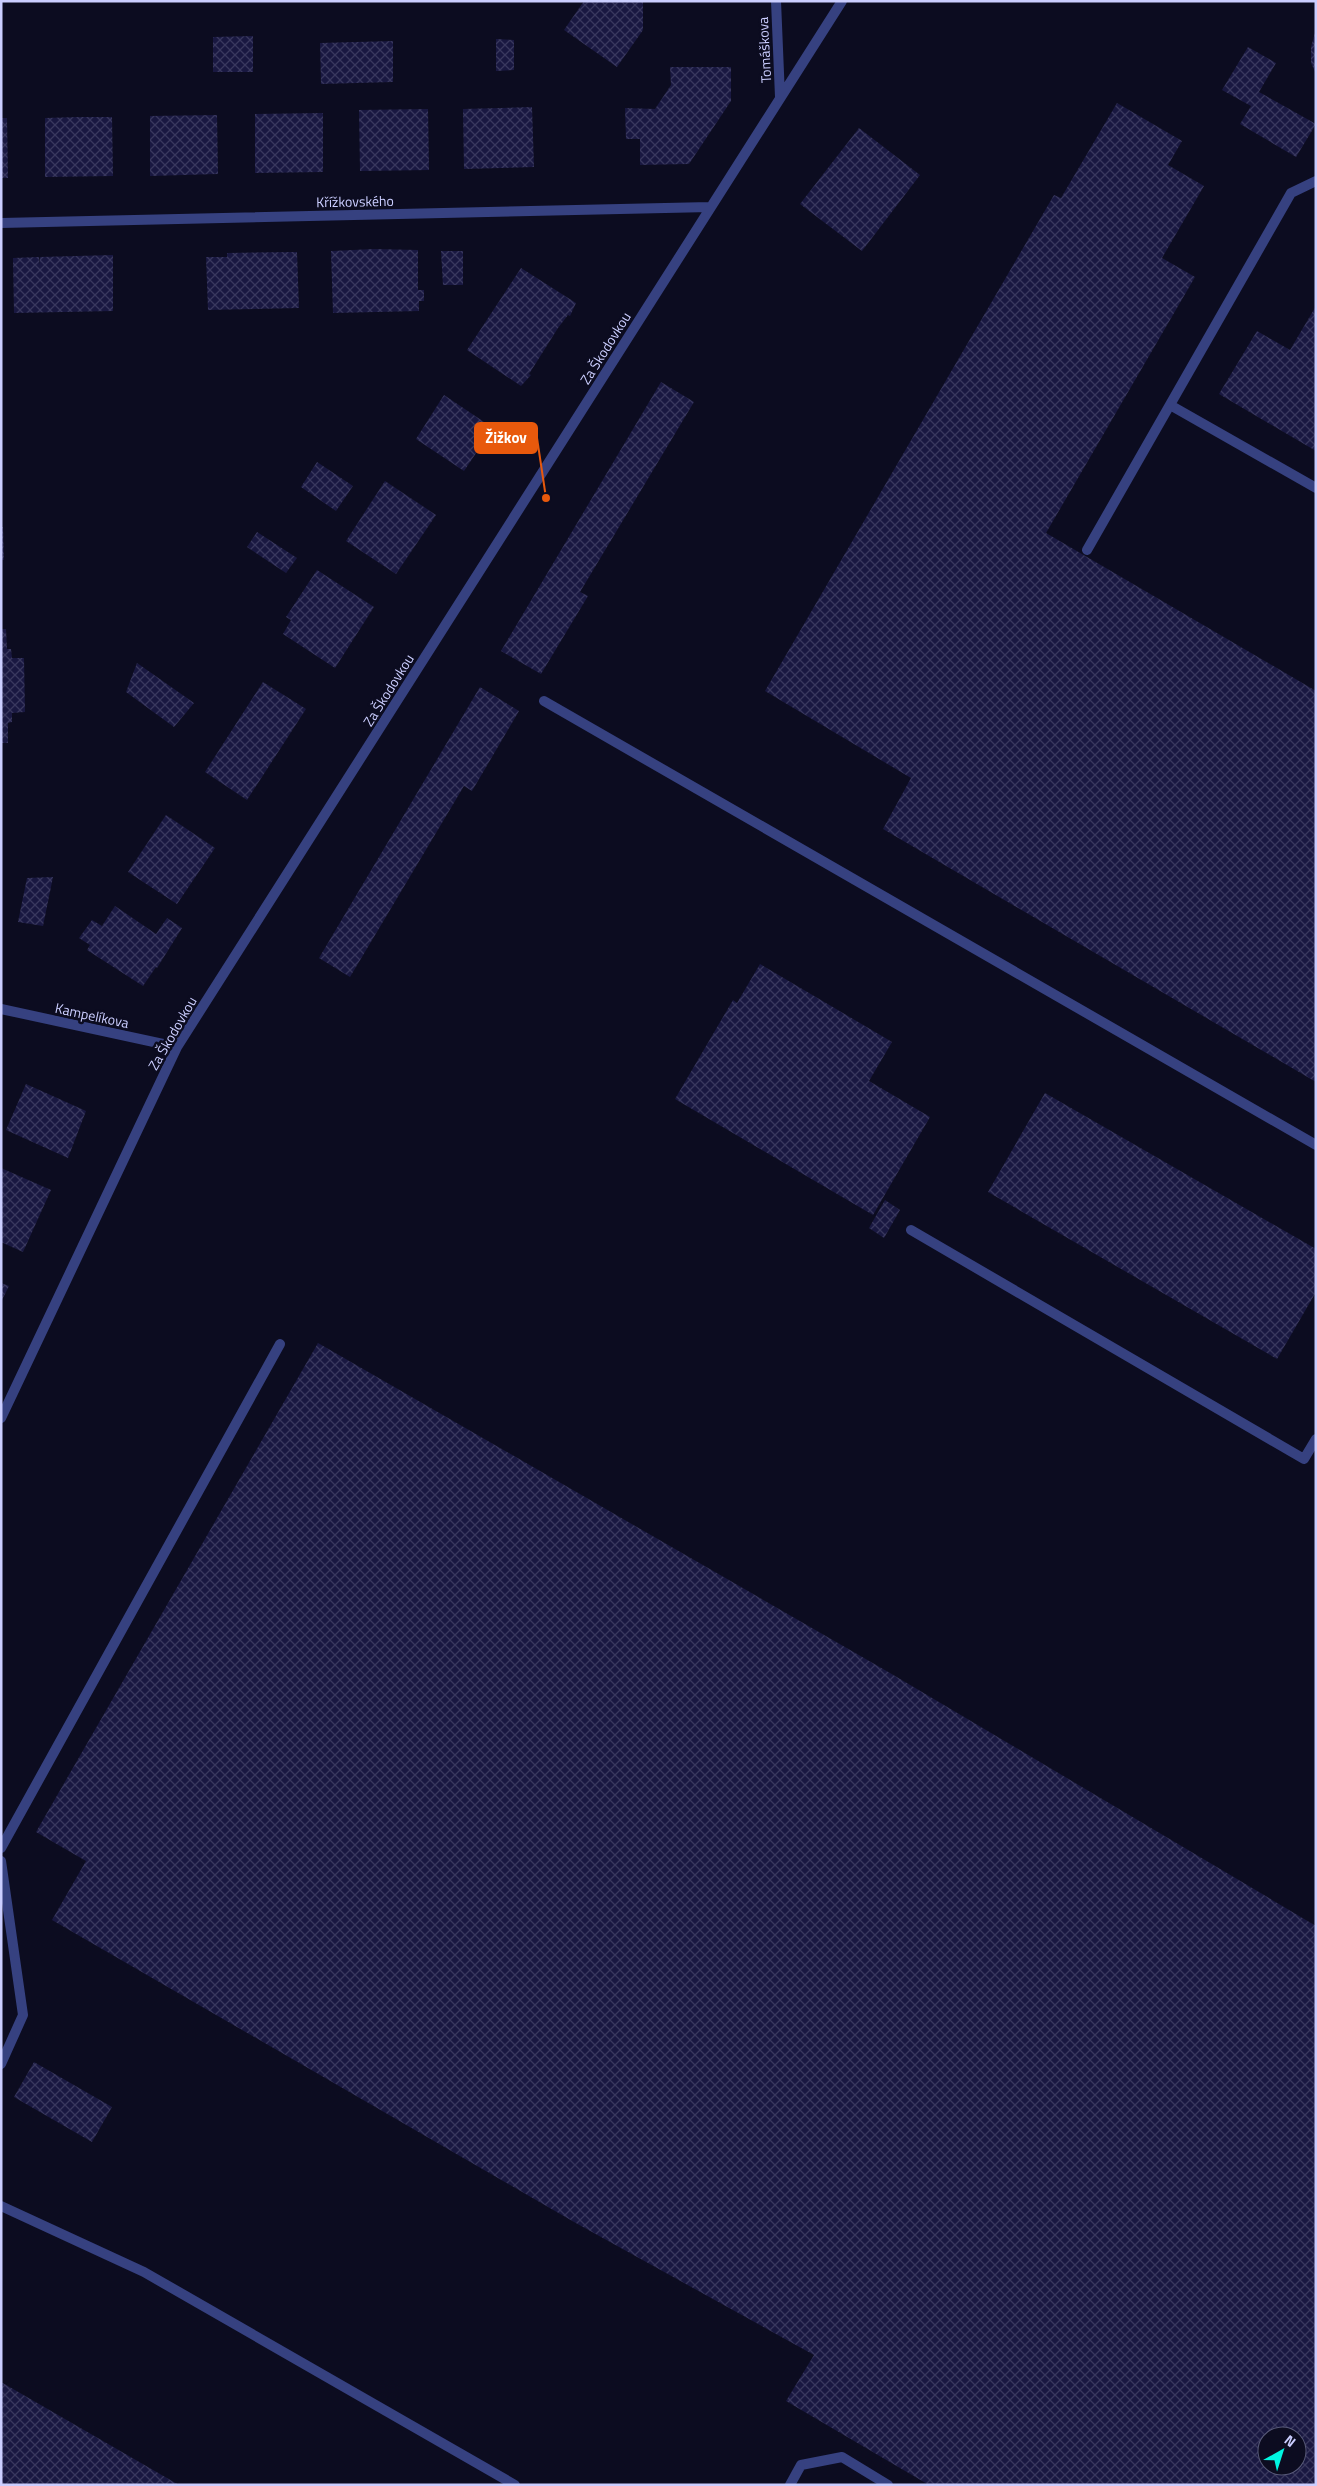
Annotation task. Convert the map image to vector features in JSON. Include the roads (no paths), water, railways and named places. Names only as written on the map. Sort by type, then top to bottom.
[{"type":"street","name":"Tomáškova","points":[[776,1],[780,97]]},
{"type":"street","name":"Za Škodovkou","points":[[1,1418],[177,1047],[842,1]]},
{"type":"street","points":[[1087,550],[1291,193],[1316,180]]},
{"type":"street","name":"Křížkovského","points":[[1,223],[710,207]]},
{"type":"street","points":[[1170,404],[1316,488]]},
{"type":"street","points":[[544,701],[1316,1145]]},
{"type":"street","name":"Kampelíkova","points":[[1,1009],[177,1047]]},
{"type":"street","points":[[911,1230],[1304,1459],[1316,1440]]},
{"type":"street","points":[[1,1848],[280,1344]]},
{"type":"street","points":[[1,1860],[23,2015],[1,2064]]},
{"type":"street","points":[[1,2206],[144,2272],[515,2485]]},
{"type":"street","points":[[790,2485],[801,2465],[842,2456],[888,2485]]},
{"type":"place","name":"Žižkov","points":[[546,498]]}]
